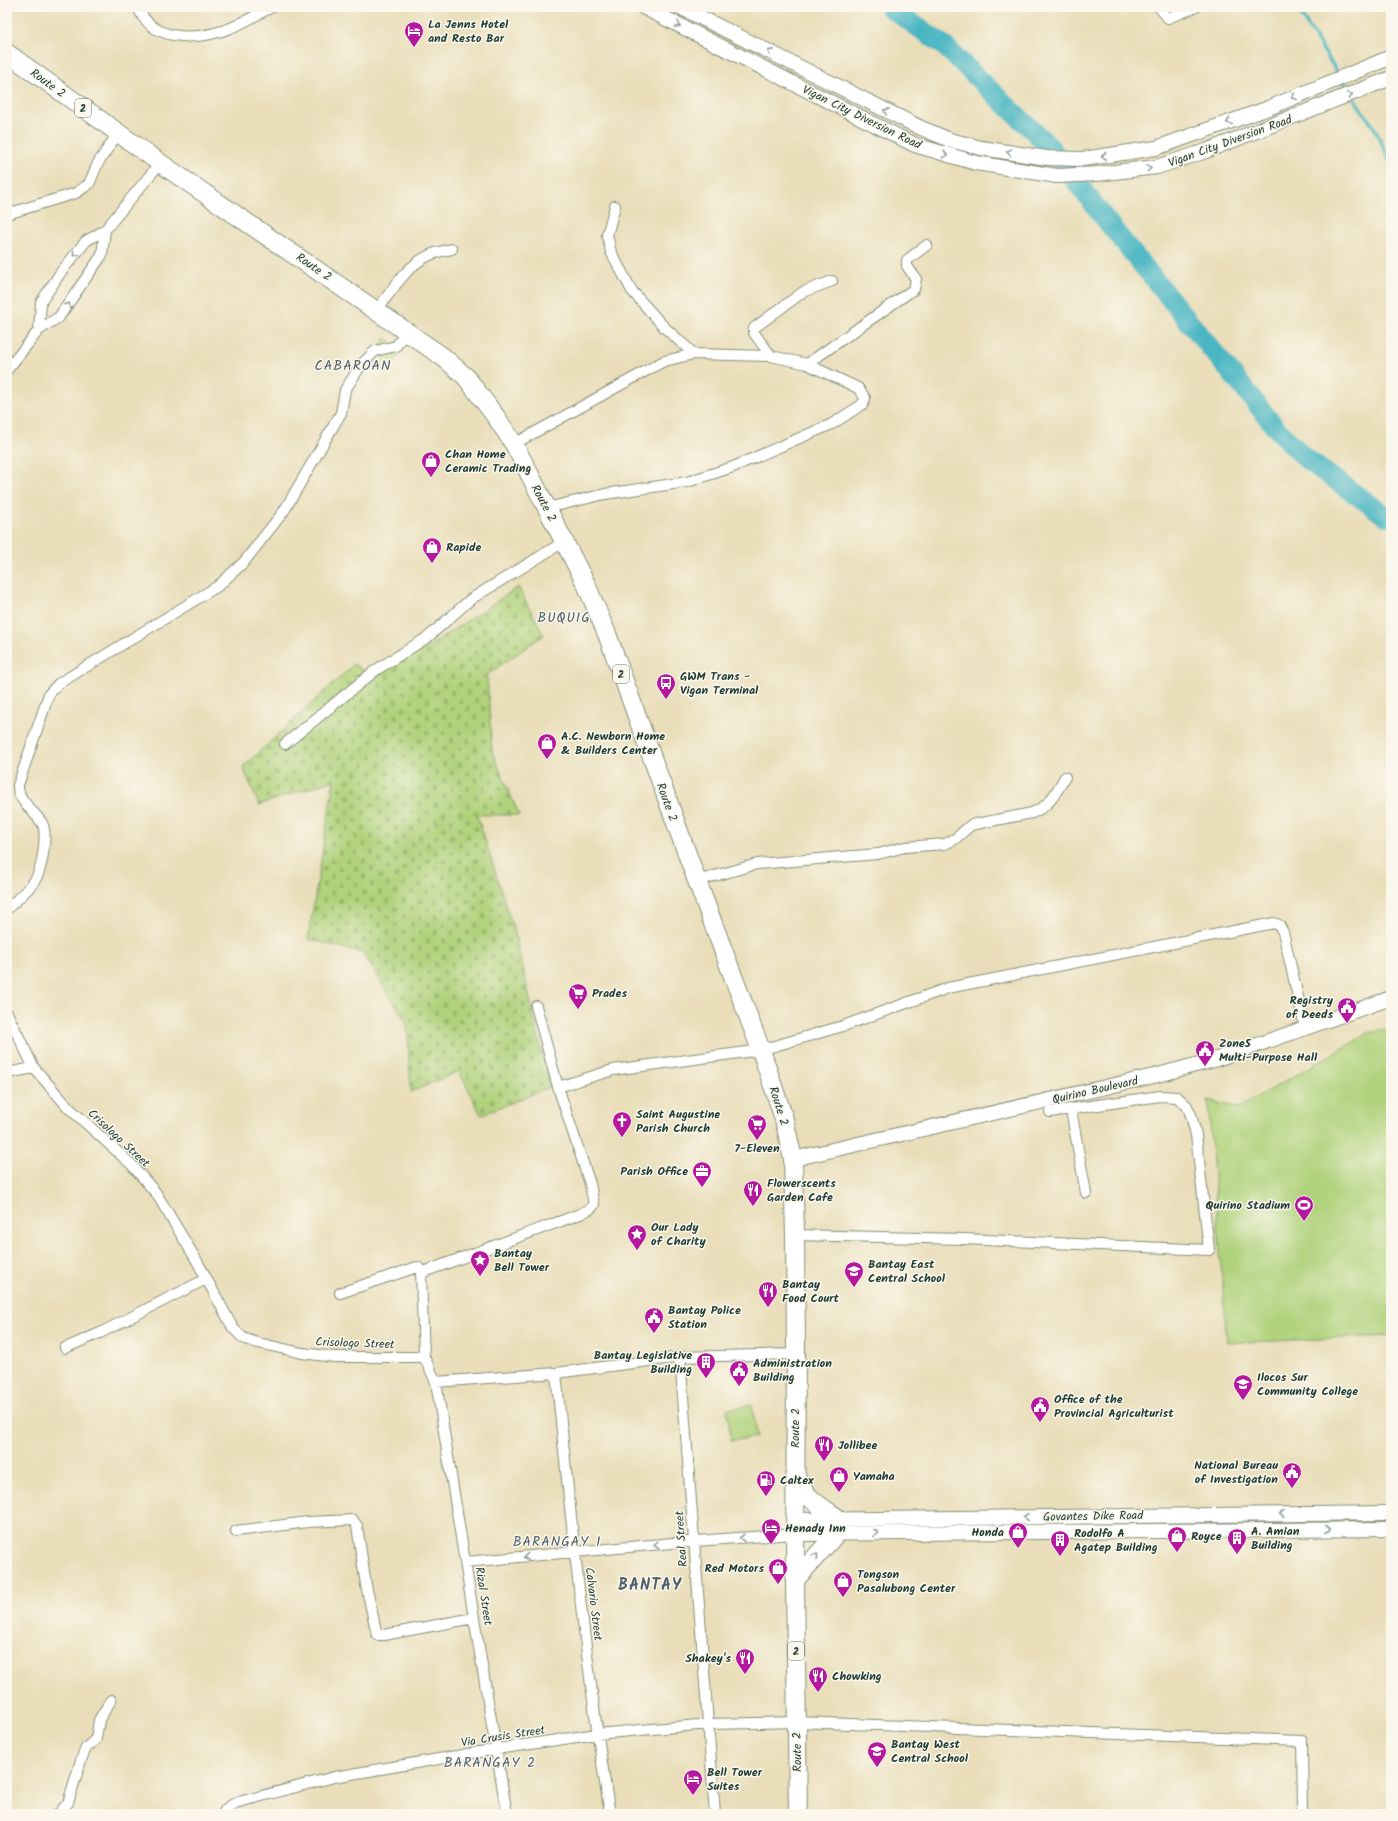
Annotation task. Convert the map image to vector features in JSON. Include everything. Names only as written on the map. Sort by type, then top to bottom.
[{"type":"highway","name":"Route 2","points":[[7,53],[160,163],[377,310],[443,357],[466,377],[481,395],[514,444],[586,584],[607,634],[697,881],[761,1050],[784,1119],[793,1159],[796,1354],[795,1580],[798,1814]]},
{"type":"highway","points":[[795,1470],[798,1484],[838,1526],[795,1580]]},
{"type":"main road","name":"Vigan City Diversion Road","points":[[643,7],[915,145],[976,163],[1057,176],[1097,174],[1157,167],[1206,151],[1391,78]]},
{"type":"main road","name":"Vigan City Diversion Road","points":[[680,7],[928,131],[950,140],[981,148],[1047,158],[1083,159],[1156,148],[1266,109],[1391,57]]},
{"type":"main road","name":"Quirino Boulevard","points":[[793,1159],[1158,1075],[1214,1060],[1304,1027],[1391,998]]},
{"type":"main road","name":"Govantes Dike Road","points":[[795,1527],[838,1526],[926,1518],[1391,1513]]},
{"type":"main road","points":[[1307,1514],[1307,1529]]},
{"type":"main road","points":[[1175,1515],[1176,1530]]},
{"type":"main road","points":[[1043,1517],[1043,1531]]},
{"type":"main road","points":[[926,1518],[927,1532]]},
{"type":"main road","name":"Govantes Dike Road","points":[[838,1526],[927,1532],[1391,1529]]},
{"type":"street","points":[[138,7],[141,17],[151,27],[169,35],[191,36],[226,30],[272,7]]},
{"type":"street","points":[[1159,7],[1168,18],[1196,7]]},
{"type":"street","points":[[7,214],[76,193],[83,189],[89,184],[98,163],[118,133]]},
{"type":"street","points":[[39,330],[41,302],[57,278],[86,241],[105,230],[160,163]]},
{"type":"street","points":[[615,206],[607,235],[611,252],[632,291],[656,318],[694,354]]},
{"type":"street","points":[[7,370],[39,330],[59,317],[102,255],[105,230]]},
{"type":"street","points":[[807,364],[914,288],[916,279],[907,266],[907,260],[927,245]]},
{"type":"street","points":[[377,310],[403,277],[417,263],[428,256],[452,250]]},
{"type":"street","points":[[771,356],[754,333],[754,328],[803,292],[832,281]]},
{"type":"street","points":[[7,909],[35,880],[45,838],[43,824],[21,797],[18,791],[18,785],[49,694],[58,684],[218,586],[244,562],[284,511],[341,413],[345,390],[361,365],[375,351],[396,346],[407,332]]},
{"type":"street","points":[[514,444],[664,361],[694,354],[771,356],[807,364],[858,388],[865,398],[863,404],[832,424],[733,467],[687,482],[605,494],[547,508]]},
{"type":"street","points":[[285,744],[376,670],[428,637],[471,599],[564,541]]},
{"type":"street","points":[[697,881],[757,864],[878,854],[899,848],[945,844],[955,839],[971,825],[1041,809],[1048,804],[1065,777]]},
{"type":"street","points":[[558,1087],[613,1070],[761,1050],[846,1024],[948,988],[1274,923],[1279,925],[1283,932],[1304,1027]]},
{"type":"street","points":[[421,1271],[580,1214],[590,1209],[594,1205],[590,1184],[558,1087],[536,1006]]},
{"type":"street","name":"Crisologo Street","points":[[7,1013],[34,1068],[68,1108],[131,1164],[156,1192],[197,1261],[233,1328],[242,1338],[302,1353],[334,1357],[424,1357]]},
{"type":"street","points":[[7,1073],[34,1068]]},
{"type":"street","points":[[795,1236],[964,1239],[1209,1250],[1196,1135],[1187,1106],[1176,1097],[1160,1096],[1050,1112]]},
{"type":"street","points":[[1071,1110],[1086,1193]]},
{"type":"street","points":[[340,1293],[417,1267],[421,1271],[424,1357],[436,1382],[556,1373],[680,1358],[796,1354]]},
{"type":"street","points":[[65,1348],[100,1333],[206,1279]]},
{"type":"street","name":"Real Street","points":[[680,1358],[715,1814]]},
{"type":"street","name":"Calvario Street","points":[[556,1373],[574,1553],[597,1734],[610,1814]]},
{"type":"street","name":"Rizal Street","points":[[436,1382],[507,1814]]},
{"type":"street","points":[[236,1531],[308,1522],[353,1520],[357,1526],[366,1585],[377,1635],[384,1635],[474,1618]]},
{"type":"street","points":[[465,1562],[695,1541],[795,1527]]},
{"type":"street","points":[[58,1814],[68,1803],[86,1748],[96,1739],[99,1720],[111,1700]]},
{"type":"street","name":"Via Crusis Street","points":[[223,1814],[226,1809],[235,1803],[334,1777],[497,1749],[597,1734],[709,1724],[797,1722],[1302,1741],[1303,1814]]},
{"type":"green space","points":[[386,338],[402,351],[385,373],[369,360]]},
{"type":"green space","points":[[518,587],[544,635],[487,675],[492,751],[519,815],[477,815],[515,934],[550,1087],[481,1115],[459,1071],[411,1092],[407,1023],[363,953],[308,939],[334,780],[259,805],[243,767],[354,664],[373,678],[432,644]]},
{"type":"green space","name":"Quirino Stadium","points":[[1391,1030],[1391,1336],[1227,1343],[1208,1100],[1239,1108],[1370,1032]]},
{"type":"green space","points":[[752,1405],[757,1437],[731,1441],[727,1409]]},
{"type":"waterway","points":[[889,7],[942,44],[1047,144],[1116,233],[1277,429],[1306,459],[1386,516],[1391,517]]},
{"type":"waterway","points":[[1296,7],[1339,75]]},
{"type":"waterway","points":[[1342,80],[1350,92]]},
{"type":"waterway","points":[[1353,97],[1375,129],[1391,164]]},
{"type":"place","name":"La Jenns Hotel and Resto Bar","points":[[414,48]]},
{"type":"place","name":"Chan Home Ceramic Trading","points":[[431,478]]},
{"type":"place","name":"Rapide","points":[[432,564]]},
{"type":"place","name":"GWM Trans - Vigan Terminal","points":[[666,700]]},
{"type":"place","name":"A.C. Newborn Home & Builders Center","points":[[547,760]]},
{"type":"place","name":"Prades","points":[[578,1010]]},
{"type":"place","name":"Registry of Deeds","points":[[1347,1024]]},
{"type":"place","name":"Zone5 Multi-Purpose Hall","points":[[1205,1067]]},
{"type":"place","name":"Saint Augustine Parish Church","points":[[622,1138]]},
{"type":"place","name":"7-Eleven","points":[[757,1141]]},
{"type":"place","name":"Parish Office","points":[[702,1188]]},
{"type":"place","name":"Flowerscents Garden Cafe","points":[[753,1207]]},
{"type":"place","name":"Quirino Stadium","points":[[1304,1222]]},
{"type":"place","name":"Our Lady of Charity","points":[[637,1251]]},
{"type":"place","name":"Bantay Bell Tower","points":[[480,1277]]},
{"type":"place","name":"Bantay East Central School","points":[[854,1288]]},
{"type":"place","name":"Bantay Food Court","points":[[768,1308]]},
{"type":"place","name":"Bantay Police Station","points":[[654,1334]]},
{"type":"place","name":"Bantay Legislative Building","points":[[706,1379]]},
{"type":"place","name":"Administration Building","points":[[739,1387]]},
{"type":"place","name":"Ilocos Sur Community College","points":[[1243,1401]]},
{"type":"place","name":"Office of the Provincial Agriculturist","points":[[1040,1423]]},
{"type":"place","name":"Jollibee","points":[[824,1462]]},
{"type":"place","name":"National Bureau of Investigation","points":[[1292,1489]]},
{"type":"place","name":"Yamaha","points":[[839,1493]]},
{"type":"place","name":"Caltex","points":[[766,1497]]},
{"type":"place","name":"Henady Inn","points":[[771,1545]]},
{"type":"place","name":"Honda","points":[[1018,1549]]},
{"type":"place","name":"Royce","points":[[1177,1553]]},
{"type":"place","name":"A. Amian Building","points":[[1237,1555]]},
{"type":"place","name":"Rodolfo A Agatep Building","points":[[1060,1557]]},
{"type":"place","name":"Red Motors","points":[[778,1585]]},
{"type":"place","name":"Tongson Pasalubong Center","points":[[843,1598]]},
{"type":"place","name":"Shakey's","points":[[745,1675]]},
{"type":"place","name":"Chowking","points":[[818,1693]]},
{"type":"place","name":"Bantay West Central School","points":[[877,1768]]},
{"type":"place","name":"Bell Tower Suites","points":[[693,1796]]},
{"type":"district","name":"CABAROAN","points":[[353,365]]},
{"type":"district","name":"BUQUIG","points":[[564,617]]},
{"type":"district","name":"BARANGAY 1","points":[[557,1541]]},
{"type":"district","name":"BANTAY","points":[[650,1584]]},
{"type":"district","name":"BARANGAY 2","points":[[490,1762]]}]
